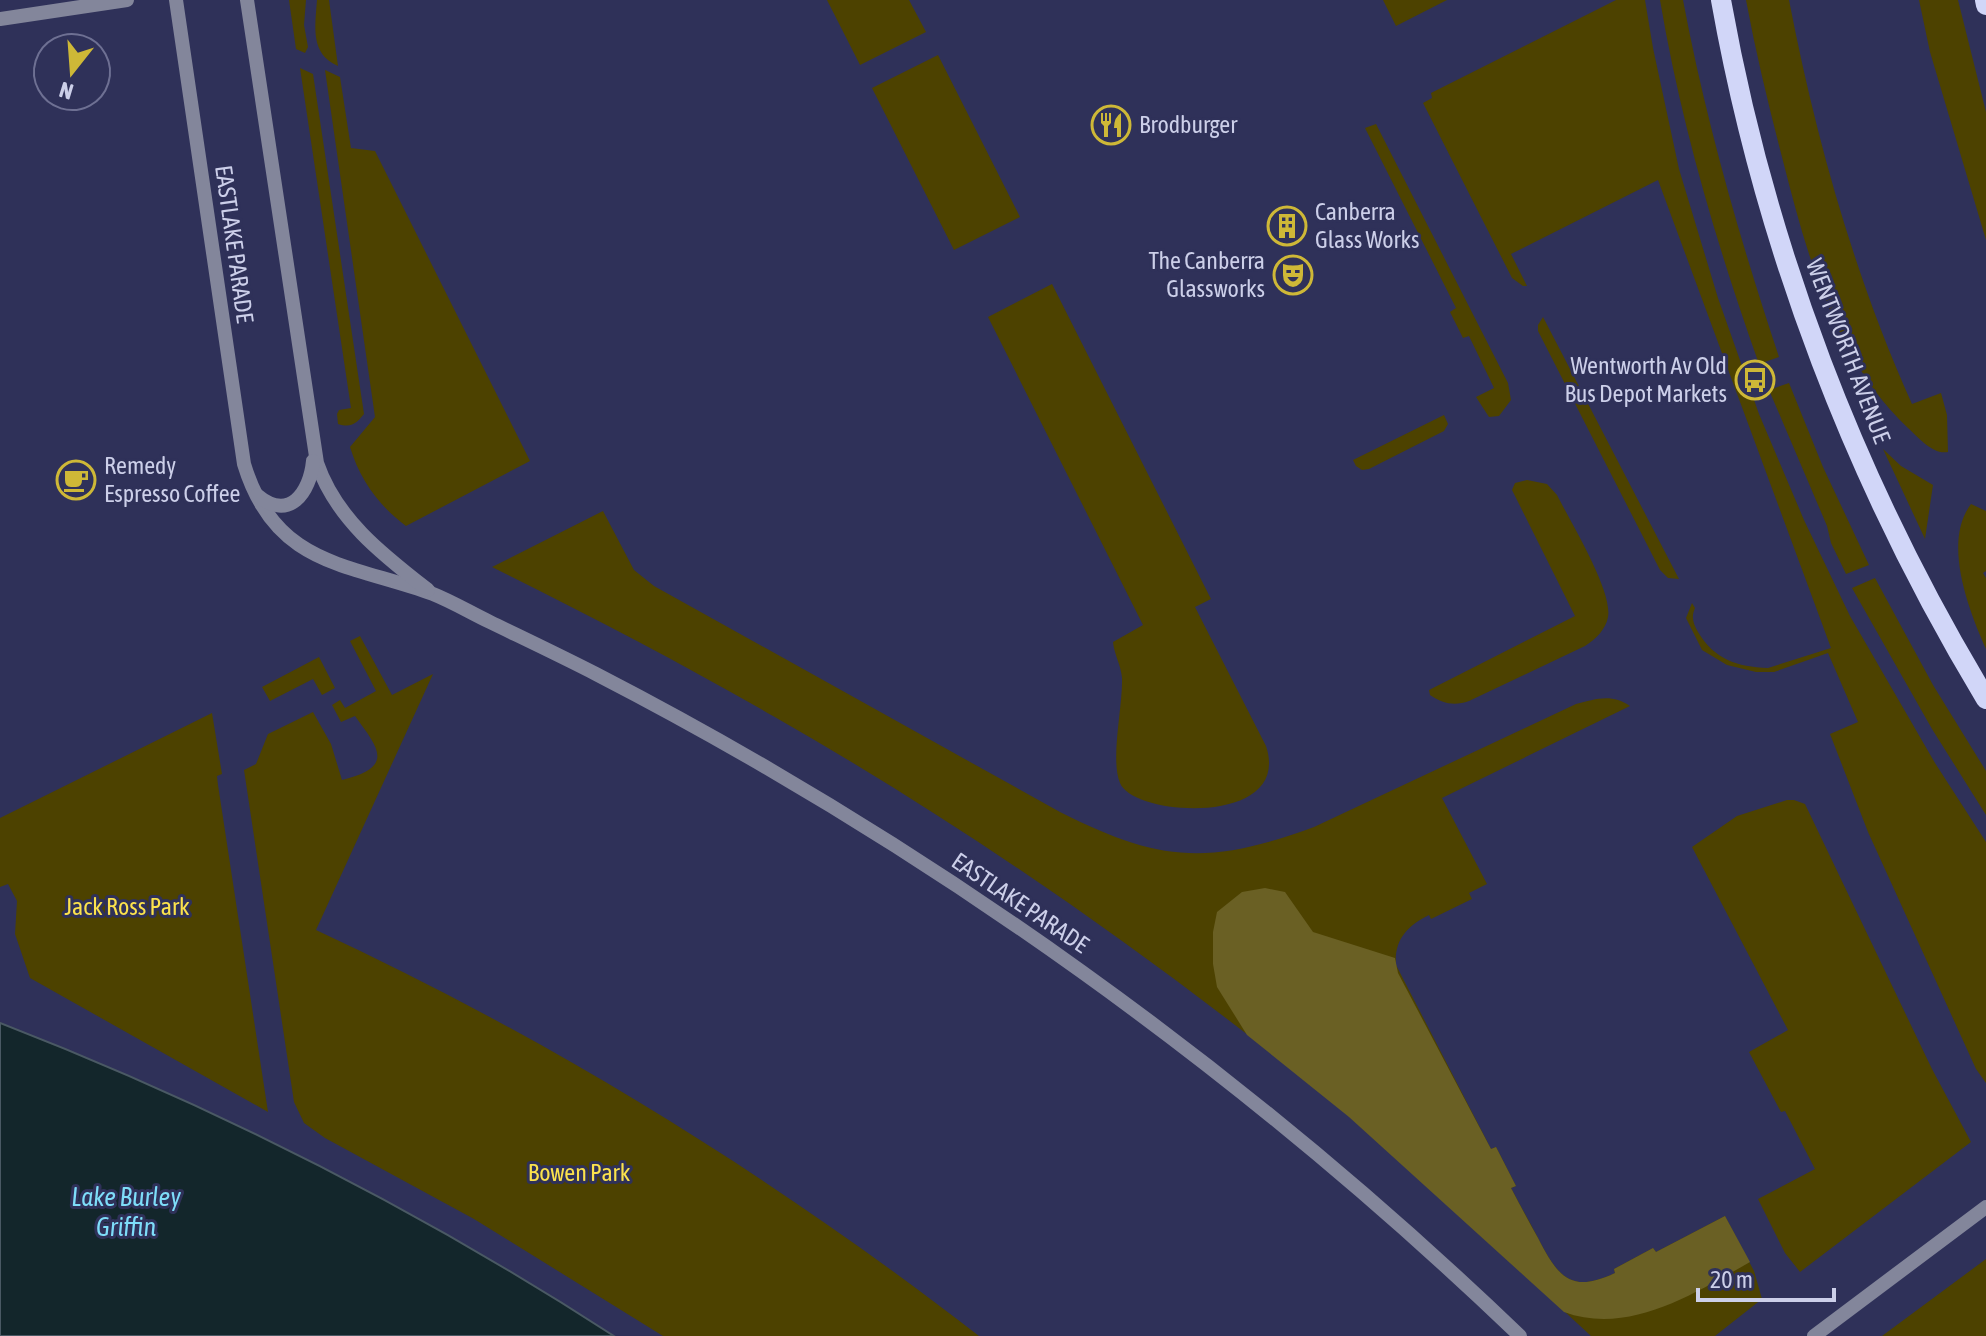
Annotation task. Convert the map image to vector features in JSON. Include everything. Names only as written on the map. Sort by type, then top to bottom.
[{"type":"main road","name":"WENTWORTH AVENUE","points":[[1721,0],[1743,107],[1765,190],[1801,307],[1827,378],[1908,559],[1986,699]]},
{"type":"street","points":[[0,19],[127,0]]},
{"type":"street","name":"EASTLAKE PARADE","points":[[176,0],[244,464],[272,522],[296,544],[344,567],[435,595],[714,737],[855,821],[992,910],[1127,1005],[1257,1105],[1439,1260],[1520,1336]]},
{"type":"street","name":"EASTLAKE PARADE","points":[[247,0],[314,453],[324,480],[353,525],[386,557],[435,595]]},
{"type":"street","name":"EASTLAKE PARADE","points":[[255,492],[275,505],[299,498],[311,480],[314,453]]},
{"type":"street","points":[[1814,1336],[1986,1207]]},
{"type":"green space","points":[[289,0],[306,0],[304,25],[308,47],[305,53],[296,49]]},
{"type":"green space","points":[[317,0],[329,0],[338,66],[323,54],[316,39]]},
{"type":"green space","points":[[827,0],[909,0],[926,32],[860,65]]},
{"type":"green space","points":[[1383,0],[1447,0],[1396,26]]},
{"type":"green space","points":[[1616,0],[1645,0],[1679,169],[1718,298],[1759,414],[1804,520],[1850,616],[1935,763],[1986,842],[1986,1083],[1976,1069],[1868,832],[1830,734],[1858,722],[1828,653],[1774,672],[1756,672],[1727,665],[1702,650],[1686,618],[1692,603],[1695,608],[1694,623],[1704,641],[1727,660],[1746,666],[1768,668],[1831,648],[1658,180],[1511,254],[1527,286],[1523,286],[1512,278],[1423,103],[1432,98],[1431,93]]},
{"type":"green space","points":[[1660,0],[1683,0],[1725,180],[1779,357],[1759,364],[1702,184],[1678,93]]},
{"type":"green space","points":[[1746,0],[1789,0],[1824,155],[1872,306],[1912,404],[1941,393],[1947,415],[1948,452],[1926,445],[1883,401],[1861,370],[1827,304],[1792,197]]},
{"type":"green space","points":[[1919,0],[1958,0],[1986,112],[1986,240],[1930,52]]},
{"type":"green space","points":[[938,55],[1020,217],[954,250],[872,88]]},
{"type":"green space","points":[[300,68],[313,74],[364,414],[350,425],[338,424],[339,410],[351,408]]},
{"type":"green space","points":[[325,70],[340,77],[351,148],[375,151],[530,461],[406,526],[387,510],[372,491],[350,447],[375,417]]},
{"type":"green space","points":[[1376,124],[1508,383],[1511,400],[1499,416],[1489,417],[1476,397],[1494,388],[1469,336],[1463,338],[1450,312],[1456,308],[1365,128]]},
{"type":"green space","points":[[1052,284],[1211,599],[1195,607],[1266,746],[1268,772],[1256,791],[1235,802],[1208,808],[1179,808],[1152,803],[1131,794],[1120,783],[1116,760],[1122,678],[1113,642],[1143,625],[988,317]]},
{"type":"green space","points":[[1543,317],[1679,579],[1668,578],[1660,570],[1538,331]]},
{"type":"green space","points":[[1789,383],[1823,467],[1869,565],[1846,574],[1769,390]]},
{"type":"green space","points":[[1444,415],[1448,424],[1444,431],[1369,469],[1362,470],[1356,466],[1353,460]]},
{"type":"green space","points":[[1883,449],[1901,466],[1933,485],[1925,539]]},
{"type":"green space","points":[[1527,480],[1547,484],[1557,495],[1604,591],[1608,605],[1607,621],[1600,633],[1585,646],[1469,701],[1454,704],[1440,700],[1430,695],[1429,690],[1575,616],[1512,490],[1515,483]]},
{"type":"green space","points":[[1971,504],[1986,511],[1986,571],[1983,573],[1986,578],[1986,649],[1966,596],[1959,557],[1959,537]]},
{"type":"green space","points":[[603,511],[634,570],[654,586],[1060,812],[1095,829],[1156,849],[1213,853],[1277,840],[1314,827],[1576,704],[1610,698],[1630,706],[1442,798],[1487,884],[1469,893],[1472,899],[1431,919],[1429,915],[1408,929],[1397,948],[1396,965],[1491,1149],[1496,1147],[1516,1186],[1511,1188],[1514,1194],[1545,1252],[1560,1272],[1577,1281],[1600,1279],[1653,1248],[1656,1252],[1725,1216],[1754,1271],[1762,1299],[1715,1336],[1591,1336],[1417,1175],[1309,1083],[1180,984],[1048,889],[912,800],[773,716],[634,639],[492,567]]},
{"type":"green space","points":[[1875,578],[1933,685],[1986,771],[1986,815],[1932,729],[1852,588]]},
{"type":"green space","name":"Bowen Park","points":[[360,636],[392,695],[433,674],[316,930],[490,1017],[659,1114],[822,1221],[979,1336],[663,1336],[474,1219],[325,1138],[304,1123],[294,1102],[244,770],[256,764],[268,734],[313,712],[331,744],[342,780],[359,775],[376,763],[371,738],[355,716],[341,722],[332,705],[340,700],[345,708],[376,691],[350,641]]},
{"type":"green space","points":[[319,657],[335,688],[322,695],[313,679],[270,701],[262,687]]},
{"type":"green space","name":"Jack Ross Park","points":[[212,713],[222,774],[217,776],[218,785],[268,1112],[30,978],[15,934],[17,901],[8,884],[0,887],[0,818]]},
{"type":"green space","points":[[1787,800],[1805,804],[1932,1069],[1971,1142],[1800,1272],[1785,1253],[1758,1199],[1815,1169],[1749,1052],[1788,1030],[1692,847],[1737,816]]},
{"type":"green space","points":[[1986,1259],[1986,1336],[1882,1336]]},
{"type":"shaded area","points":[[1265,888],[1285,892],[1313,932],[1395,958],[1398,973],[1491,1149],[1496,1147],[1516,1186],[1511,1188],[1524,1213],[1560,1272],[1577,1281],[1600,1279],[1653,1248],[1656,1252],[1725,1216],[1750,1262],[1684,1298],[1637,1315],[1613,1319],[1588,1318],[1564,1312],[1349,1117],[1247,1035],[1217,987],[1213,932],[1217,912],[1242,892]]},
{"type":"water","name":"Lake Burley Griffin","points":[[0,1023],[159,1089],[315,1164],[467,1246],[614,1336],[0,1336]]},
{"type":"place","name":"Brodburger","points":[[1111,125]]},
{"type":"place","name":"Canberra Glass Works","points":[[1287,226]]},
{"type":"place","name":"The Canberra Glassworks","points":[[1293,275]]},
{"type":"place","name":"Wentworth Av Old Bus Depot Markets","points":[[1755,380]]},
{"type":"place","name":"Remedy Espresso Coffee","points":[[76,480]]}]
